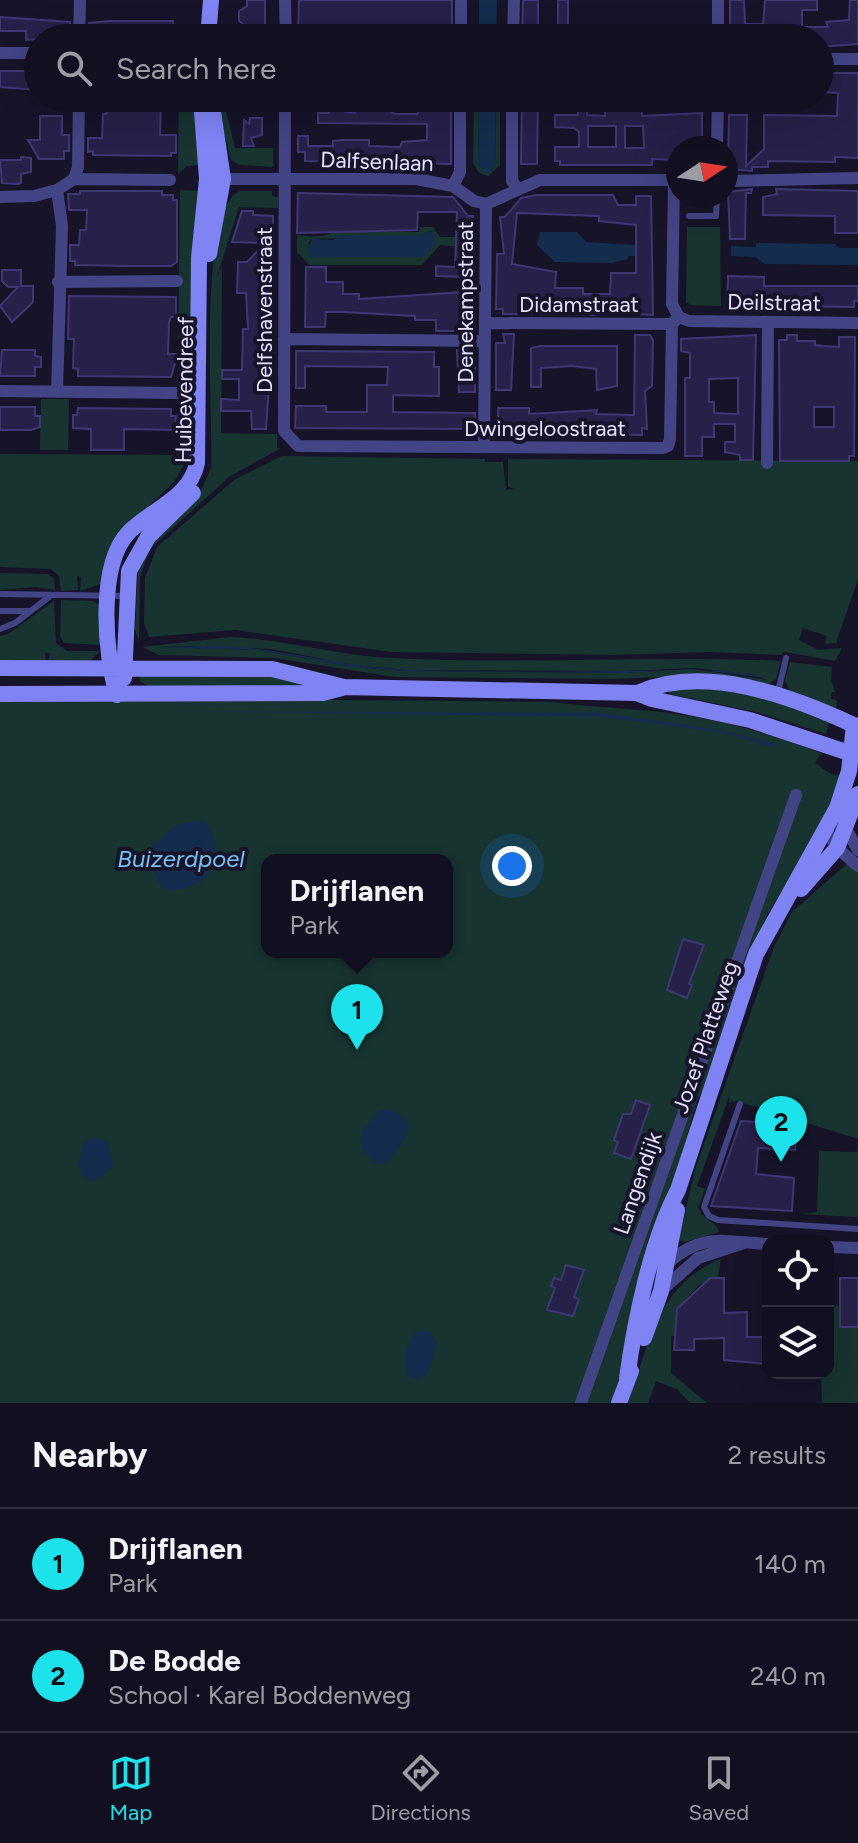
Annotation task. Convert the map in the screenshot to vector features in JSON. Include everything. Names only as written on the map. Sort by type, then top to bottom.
[{"type":"street","points":[[79,24],[80,0]]},
{"type":"street","points":[[200,0],[201,24]]},
{"type":"street","points":[[209,24],[211,0]]},
{"type":"street","points":[[285,0],[286,24]]},
{"type":"street","points":[[461,0],[461,24]]},
{"type":"street","points":[[513,24],[514,0]]},
{"type":"street","points":[[718,0],[718,24]]},
{"type":"street","points":[[0,53],[24,53]]},
{"type":"street","points":[[834,59],[858,59]]},
{"type":"street","points":[[74,179],[78,167],[79,112]]},
{"type":"street","name":"Huibevendreef","points":[[118,670],[108,597],[114,562],[127,534],[179,495],[195,473],[199,258],[215,179],[203,112]]},
{"type":"street","name":"Huibevendreef","points":[[117,695],[129,571],[137,551],[198,487],[206,465],[209,258],[215,179],[212,112]]},
{"type":"street","name":"Delfshavenstraat","points":[[285,112],[284,431],[290,441]]},
{"type":"street","points":[[453,186],[460,172],[460,112]]},
{"type":"street","points":[[512,112],[512,181],[517,188]]},
{"type":"street","points":[[717,136],[718,112]]},
{"type":"street","points":[[738,181],[858,178]]},
{"type":"street","points":[[0,197],[57,190],[74,179],[170,180]]},
{"type":"street","name":"Dalfsenlaan","points":[[215,179],[416,179],[453,186],[474,201],[486,204]]},
{"type":"street","points":[[486,204],[540,180],[666,180]]},
{"type":"street","points":[[57,190],[62,226],[57,392]]},
{"type":"street","name":"Denekampstraat","points":[[484,447],[486,204]]},
{"type":"street","name":"Dwingeloostraat","points":[[290,441],[298,446],[668,446],[680,321],[672,304],[675,208]]},
{"type":"street","points":[[58,282],[177,281]]},
{"type":"street","name":"Deilstraat","points":[[680,321],[858,323]]},
{"type":"street","name":"Didamstraat","points":[[486,323],[680,321]]},
{"type":"street","points":[[767,463],[768,322]]},
{"type":"street","points":[[284,339],[485,341]]},
{"type":"street","points":[[0,391],[177,393]]},
{"type":"street","points":[[0,668],[272,669],[344,687],[637,693],[750,720],[854,755]]},
{"type":"street","points":[[54,694],[59,682],[56,669]]},
{"type":"street","points":[[637,693],[652,686],[683,682],[726,684],[777,696],[857,723]]},
{"type":"street","points":[[0,694],[323,693],[344,687]]},
{"type":"street","name":"Jozef Platteweg","points":[[654,1288],[667,1264],[678,1190],[756,954],[827,831],[854,755],[857,723]]},
{"type":"street","name":"Jozef Platteweg","points":[[786,904],[837,848],[858,794]]},
{"type":"street","name":"Langendijk","points":[[581,1403],[796,795]]},
{"type":"street","points":[[845,827],[858,850]]},
{"type":"street","points":[[827,831],[837,848],[858,866]]},
{"type":"street","name":"Jozef Platteweg","points":[[654,1288],[668,1208],[678,1190]]},
{"type":"street","points":[[667,1264],[679,1252],[699,1243],[762,1244]]},
{"type":"street","points":[[619,1403],[654,1288],[725,1243]]},
{"type":"street","points":[[834,1247],[858,1248]]},
{"type":"lane","points":[[689,216],[716,216],[716,208]]},
{"type":"lane","points":[[0,594],[36,592],[49,597],[127,596]]},
{"type":"lane","points":[[0,629],[49,597]]},
{"type":"lane","points":[[0,611],[30,611]]},
{"type":"lane","points":[[777,696],[786,658]]},
{"type":"lane","points":[[740,1104],[704,1207],[709,1216],[725,1220],[858,1229]]},
{"type":"lane","points":[[725,1220],[725,1243]]},
{"type":"green space","points":[[179,112],[197,112],[199,165],[187,166],[178,174]]},
{"type":"green space","points":[[219,112],[226,112],[235,148],[273,148],[273,167],[240,165],[231,160]]},
{"type":"green space","points":[[474,112],[479,112],[478,163],[483,172],[491,172],[495,163],[496,112],[500,112],[500,165],[488,176],[479,173],[473,163]]},
{"type":"green space","points":[[180,190],[199,191],[189,456],[174,482],[126,528],[100,584],[80,591],[81,577],[77,576],[78,590],[61,591],[59,576],[51,569],[0,567],[0,454],[177,455]]},
{"type":"green space","points":[[240,191],[272,191],[272,196],[278,197],[278,208],[239,207],[216,280],[222,266],[221,433],[277,434],[277,448],[281,448],[229,477],[150,549],[140,577],[139,642],[135,629],[138,566],[146,549],[200,493],[211,468],[212,274],[217,235],[226,206]]},
{"type":"green space","points":[[420,227],[433,227],[440,237],[477,237],[477,248],[440,245],[422,265],[309,265],[297,252],[297,235],[320,236],[333,231],[419,232]],"holes":[[[431,231],[435,243],[308,244],[312,239],[414,236]]]},
{"type":"green space","points":[[687,227],[720,227],[721,306],[691,305],[686,302]]},
{"type":"green space","points":[[41,399],[69,399],[68,450],[40,450]]},
{"type":"green space","points":[[282,456],[485,459],[485,462],[503,462],[506,490],[515,489],[508,487],[508,459],[858,461],[858,579],[836,643],[825,644],[827,636],[803,628],[799,640],[818,650],[842,648],[835,661],[784,652],[781,655],[711,652],[612,655],[392,652],[235,630],[149,637],[144,623],[145,578],[157,547],[234,480]]},
{"type":"green space","points":[[0,573],[48,574],[54,579],[55,590],[36,587],[0,590]]},
{"type":"green space","points":[[61,600],[93,601],[100,605],[102,645],[64,643],[60,636]]},
{"type":"green space","points":[[54,601],[56,643],[67,651],[100,651],[88,663],[48,661],[50,653],[45,653],[46,661],[0,660],[0,636],[8,634]]},
{"type":"green space","points":[[230,637],[392,658],[781,661],[776,679],[766,686],[682,676],[616,679],[395,677],[274,658],[158,655],[143,647]],"holes":[[[157,647],[271,649],[354,665],[407,670],[625,671],[694,668],[752,674],[767,680],[692,669],[625,673],[407,671],[353,667],[259,650]]]},
{"type":"green space","points":[[790,662],[832,667],[831,679],[835,692],[832,692],[831,698],[837,701],[836,710],[791,692],[785,681]]},
{"type":"green space","points":[[140,675],[278,676],[327,688],[148,686],[140,681]]},
{"type":"green space","points":[[699,688],[767,698],[802,708],[829,723],[826,734],[757,712],[669,694],[669,690]]},
{"type":"green space","points":[[0,697],[552,702],[645,710],[713,721],[750,729],[821,753],[815,763],[831,774],[840,775],[823,824],[768,913],[698,1097],[612,1403],[0,1403]]},
{"type":"green space","points":[[847,864],[858,872],[858,1139],[737,1101],[729,1102],[730,1094],[697,1186],[705,1189],[698,1208],[719,1232],[684,1242],[679,1240],[695,1170],[774,947],[792,912]]},
{"type":"green space","points":[[858,1139],[858,1221],[857,1217],[801,1214],[817,1212],[819,1151],[857,1152]]},
{"type":"green space","points":[[721,1259],[718,1277],[699,1285],[678,1308],[677,1336],[671,1336],[671,1373],[707,1403],[690,1403],[678,1390],[656,1381],[648,1403],[628,1403],[650,1339],[669,1300],[699,1270]]},
{"type":"green space","points":[[834,1306],[858,1308],[858,1403],[822,1403],[821,1379],[834,1379]]},
{"type":"water","points":[[479,0],[497,0],[496,24],[479,24]]},
{"type":"water","points":[[479,112],[496,112],[495,164],[491,172],[483,172],[478,163]]},
{"type":"water","points":[[431,231],[436,243],[422,257],[312,257],[307,252],[312,239],[334,240],[338,235],[413,236]]},
{"type":"water","points":[[540,232],[577,232],[586,242],[653,246],[653,256],[628,256],[628,259],[612,263],[555,262],[537,245]]},
{"type":"water","points":[[756,243],[835,244],[839,248],[858,248],[858,265],[764,264],[756,257],[731,256],[731,246],[756,247]]},
{"type":"water","points":[[221,646],[268,650],[362,666],[409,670],[673,670],[625,673],[407,671],[353,667],[259,650],[157,647]]},
{"type":"water","points":[[702,670],[750,674],[769,678]]},
{"type":"water","points":[[161,711],[603,713],[720,730],[776,744],[774,747],[718,732],[602,717]]},
{"type":"water","name":"Buizerdpoel","points":[[202,820],[212,832],[214,840],[214,856],[206,879],[187,888],[163,890],[149,863],[152,845],[177,825]]},
{"type":"water","points":[[380,1110],[398,1113],[409,1125],[404,1141],[387,1163],[376,1165],[361,1147],[361,1133]]},
{"type":"water","points":[[97,1137],[107,1142],[113,1163],[110,1170],[92,1182],[83,1176],[78,1164],[84,1142]]},
{"type":"water","points":[[419,1331],[430,1332],[437,1343],[428,1373],[416,1380],[407,1375],[405,1357],[408,1345]]},
{"type":"building","points":[[247,0],[265,0],[265,24],[243,24],[239,21],[239,11],[247,6]]},
{"type":"building","points":[[299,0],[452,0],[452,24],[298,24]]},
{"type":"building","points":[[523,0],[538,0],[538,24],[522,24]]},
{"type":"building","points":[[558,0],[568,0],[568,24],[558,24]]},
{"type":"building","points":[[730,0],[744,0],[745,24],[730,24]]},
{"type":"building","points":[[765,0],[817,0],[817,10],[802,10],[802,24],[763,24]]},
{"type":"building","points":[[850,0],[858,0],[858,44],[834,46],[834,24],[826,22],[849,20]]},
{"type":"building","points":[[0,17],[70,22],[24,24],[24,31],[0,31]]},
{"type":"building","points":[[173,21],[173,24],[89,24]]},
{"type":"building","points":[[0,71],[24,71],[24,89],[0,87]]},
{"type":"building","points":[[834,73],[858,73],[858,158],[835,157],[835,162],[768,161],[768,167],[752,167],[752,171],[738,170],[738,136],[729,136],[729,115],[747,115],[746,166],[764,149],[764,115],[837,116],[838,93],[834,93]]},
{"type":"building","points":[[161,112],[160,135],[176,135],[176,153],[171,153],[171,156],[93,155],[93,151],[88,152],[88,138],[102,138],[103,114]]},
{"type":"building","points":[[451,112],[451,164],[305,161],[305,152],[298,152],[298,136],[308,136],[308,146],[333,146],[333,141],[342,140],[369,140],[369,146],[400,147],[402,142],[427,140],[427,124],[318,123],[318,113]]},
{"type":"building","points":[[522,112],[538,112],[537,164],[521,164]]},
{"type":"building","points":[[578,112],[605,116],[605,112],[642,112],[642,116],[702,113],[702,136],[666,136],[666,160],[652,159],[652,165],[560,165],[560,161],[555,161],[555,147],[579,147],[579,132],[574,128],[555,127],[555,115],[578,115]],"holes":[[[588,126],[616,126],[616,147],[588,147]],[[625,126],[643,126],[644,148],[625,148]]]},
{"type":"building","points":[[40,116],[62,116],[62,135],[69,135],[69,151],[64,151],[64,159],[39,159],[28,140],[40,140]]},
{"type":"building","points":[[250,118],[262,118],[262,135],[251,138],[254,146],[243,146],[244,120],[249,124]]},
{"type":"building","points":[[21,157],[31,158],[31,172],[21,174],[21,183],[2,183],[0,160],[21,160]]},
{"type":"building","points":[[752,189],[751,193],[746,193],[745,239],[730,239],[729,208],[738,208],[738,191]]},
{"type":"building","points":[[776,189],[858,191],[858,233],[835,233],[835,216],[763,215],[763,197],[777,194]]},
{"type":"building","points":[[80,191],[162,191],[162,195],[173,195],[173,200],[177,200],[177,262],[171,266],[75,265],[75,261],[70,261],[70,245],[79,245],[80,230],[86,230],[87,210],[69,210],[68,194],[80,194]]},
{"type":"building","points":[[298,193],[453,197],[468,216],[473,216],[473,235],[468,235],[469,254],[475,254],[474,331],[436,331],[436,320],[415,320],[415,316],[344,312],[326,312],[325,327],[305,327],[306,267],[326,267],[326,282],[343,282],[343,294],[359,294],[359,299],[464,292],[464,277],[436,276],[436,266],[455,267],[457,212],[418,212],[417,230],[297,233]]},
{"type":"building","points":[[536,195],[613,195],[618,205],[636,205],[636,196],[651,196],[653,315],[637,314],[631,305],[611,305],[606,308],[605,315],[503,314],[503,309],[496,309],[497,254],[504,254],[500,217],[505,217],[521,198]],"holes":[[[517,213],[599,216],[599,221],[636,225],[636,273],[611,273],[610,294],[583,294],[583,288],[555,288],[556,272],[512,264]]]},
{"type":"building","points":[[242,211],[273,216],[271,298],[274,356],[271,356],[266,429],[252,429],[251,411],[221,411],[221,399],[239,400],[239,379],[222,379],[222,370],[242,370],[243,329],[248,329],[246,293],[237,293],[238,262],[247,262],[265,243],[232,242]]},
{"type":"building","points":[[2,270],[21,270],[21,286],[33,286],[33,302],[12,322],[0,306],[18,287],[8,287],[2,281]]},
{"type":"building","points":[[728,276],[764,277],[764,286],[858,286],[858,301],[854,301],[854,307],[771,306],[772,301],[753,300],[754,307],[727,306]]},
{"type":"building","points":[[69,296],[176,297],[176,317],[171,317],[169,322],[168,354],[176,354],[171,377],[78,376],[78,369],[73,368],[74,339],[68,339]]},
{"type":"building","points":[[503,334],[514,334],[511,390],[496,390],[496,343],[505,343]]},
{"type":"building","points":[[635,335],[650,335],[653,340],[652,386],[645,391],[647,429],[642,428],[642,435],[571,434],[566,438],[564,435],[504,434],[504,428],[498,428],[498,408],[529,408],[529,414],[597,410],[596,414],[634,415]]},
{"type":"building","points":[[756,335],[753,460],[740,460],[740,455],[725,452],[725,442],[735,442],[735,424],[714,424],[714,437],[702,437],[702,456],[685,456],[685,378],[690,378],[690,353],[681,351],[681,339]],"holes":[[[738,378],[738,414],[714,413],[714,402],[709,402],[709,379]]]},
{"type":"building","points":[[787,335],[797,335],[797,341],[815,341],[815,345],[839,347],[839,337],[855,337],[854,456],[849,456],[849,461],[780,461],[779,340],[787,340]],"holes":[[[814,407],[834,407],[834,427],[814,427]]]},
{"type":"building","points":[[617,346],[617,386],[597,390],[596,369],[572,366],[541,368],[541,387],[531,387],[531,348]]},
{"type":"building","points":[[2,350],[35,350],[35,356],[41,357],[41,367],[35,367],[35,376],[0,376]]},
{"type":"building","points":[[457,350],[475,350],[475,392],[459,392]]},
{"type":"building","points":[[296,351],[434,352],[434,367],[439,367],[439,396],[393,395],[393,412],[475,413],[475,429],[295,428],[296,406],[326,406],[326,412],[367,412],[367,385],[387,385],[388,367],[305,366],[305,388],[296,388]]},
{"type":"building","points":[[0,407],[35,407],[35,416],[40,416],[40,427],[0,430]]},
{"type":"building","points":[[78,408],[171,409],[171,416],[176,416],[175,430],[124,429],[124,450],[91,450],[91,429],[73,428],[73,415],[77,415]]},
{"type":"building","points":[[683,939],[704,945],[687,998],[667,990]]},
{"type":"building","points":[[636,1100],[650,1105],[631,1159],[614,1153],[618,1142],[614,1140],[623,1114],[631,1114]]},
{"type":"building","points":[[741,1121],[797,1124],[795,1150],[758,1148],[756,1174],[794,1178],[792,1211],[711,1206]]},
{"type":"building","points":[[566,1265],[584,1270],[574,1297],[579,1299],[573,1316],[547,1310],[555,1288],[551,1286],[554,1278],[561,1280]]},
{"type":"building","points":[[710,1278],[724,1278],[724,1313],[747,1312],[747,1337],[762,1337],[762,1363],[724,1360],[724,1338],[694,1339],[694,1350],[674,1350],[677,1309]]},
{"type":"building","points":[[840,1278],[858,1278],[858,1327],[840,1327]]},
{"type":"place","name":"Drijflanen","points":[[357,1050]]},
{"type":"place","name":"De Bodde","points":[[781,1162]]}]
